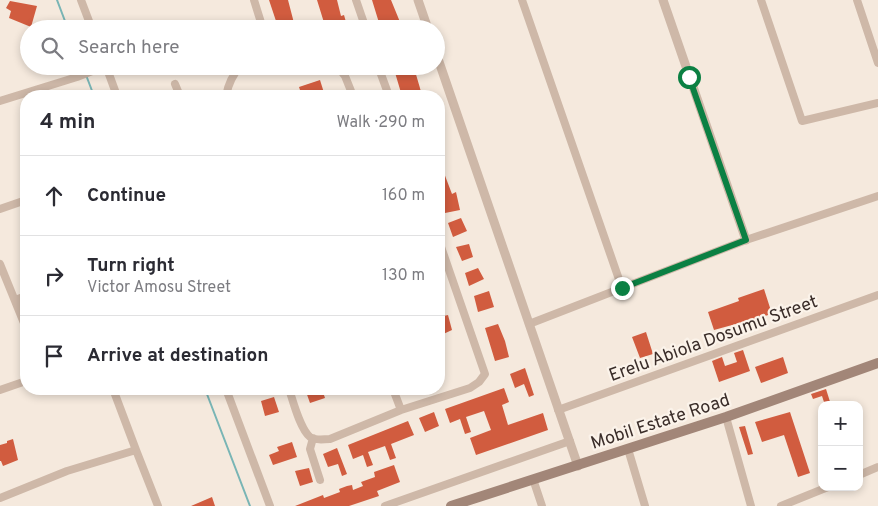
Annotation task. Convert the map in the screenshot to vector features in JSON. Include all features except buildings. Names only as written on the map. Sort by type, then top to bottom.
[{"type":"main road","name":"Mobil Estate Road","points":[[451,506],[726,417],[878,363]]},
{"type":"street","points":[[81,0],[89,20]]},
{"type":"street","points":[[254,0],[260,20]]},
{"type":"street","points":[[356,0],[363,20]]},
{"type":"street","points":[[418,0],[425,20]]},
{"type":"street","points":[[522,0],[622,288]]},
{"type":"street","points":[[663,0],[746,240]]},
{"type":"street","points":[[761,0],[802,121],[878,103]]},
{"type":"street","points":[[857,0],[878,63]]},
{"type":"street","points":[[35,90],[82,75]]},
{"type":"street","points":[[109,75],[115,90]]},
{"type":"street","points":[[228,90],[234,75]]},
{"type":"street","points":[[344,75],[351,90]]},
{"type":"street","points":[[381,75],[387,90]]},
{"type":"street","points":[[444,75],[578,466]]},
{"type":"street","points":[[175,84],[178,90]]},
{"type":"street","points":[[0,101],[20,95]]},
{"type":"street","points":[[529,324],[746,240],[878,196]]},
{"type":"street","points":[[0,209],[20,202]]},
{"type":"street","points":[[290,395],[300,421],[310,436],[318,440],[330,439],[401,410],[470,388],[479,382],[484,374],[445,259]]},
{"type":"street","points":[[0,264],[20,313]]},
{"type":"street","name":"Erelu Abiola Dosumu Street","points":[[558,410],[878,295]]},
{"type":"street","points":[[15,300],[20,298]]},
{"type":"street","points":[[0,390],[20,383]]},
{"type":"street","points":[[115,395],[158,506]]},
{"type":"street","points":[[228,395],[270,506]]},
{"type":"street","points":[[395,395],[401,410]]},
{"type":"street","points":[[726,417],[752,506]]},
{"type":"street","points":[[313,438],[310,450],[320,480]]},
{"type":"street","points":[[385,506],[570,441]]},
{"type":"street","points":[[628,449],[645,506]]},
{"type":"street","points":[[0,498],[67,471],[136,450]]},
{"type":"street","points":[[863,473],[878,467]]},
{"type":"street","points":[[533,479],[542,506]]},
{"type":"street","points":[[781,506],[818,491]]},
{"type":"waterway","points":[[57,0],[65,20]]},
{"type":"waterway","points":[[86,75],[92,90]]},
{"type":"waterway","points":[[207,395],[250,506]]},
{"type":"route","points":[[622,288],[746,240],[689,77]]}]
